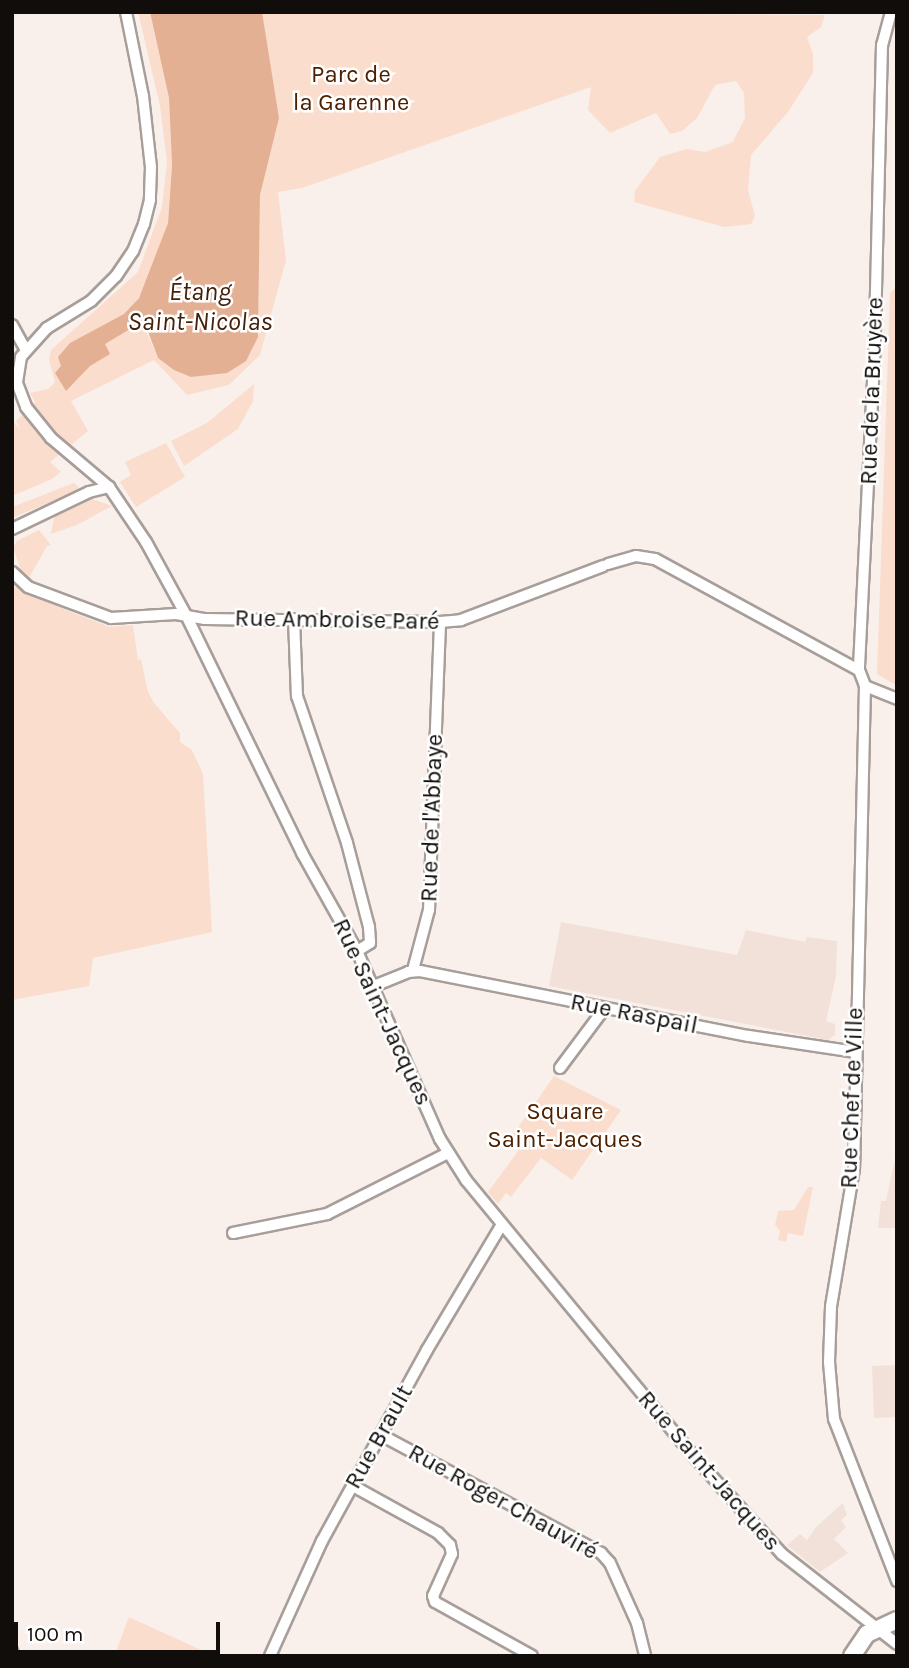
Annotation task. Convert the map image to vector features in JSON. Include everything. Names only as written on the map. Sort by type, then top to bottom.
[{"type":"main road","points":[[852,1656],[867,1634],[897,1620]]},
{"type":"street","points":[[12,325],[26,350],[47,328],[91,301],[116,276],[133,251],[144,224],[150,200],[151,167],[143,96],[125,12]]},
{"type":"street","name":"Rue de la Bruyère","points":[[865,685],[859,670],[874,354],[882,45],[891,12]]},
{"type":"street","name":"Rue Saint-Jacques","points":[[26,350],[18,366],[17,383],[32,415],[51,438],[109,486],[146,542],[187,617],[302,853],[358,951],[448,1153],[501,1226],[697,1460],[782,1554],[897,1644]]},
{"type":"street","points":[[12,529],[89,492],[109,486]]},
{"type":"street","name":"Rue Ambroise Paré","points":[[12,572],[28,587],[111,618],[176,614],[187,617],[440,622],[461,620],[636,556],[655,559],[742,609],[859,670]]},
{"type":"street","points":[[294,619],[297,696],[348,843],[369,927],[370,943],[358,951]]},
{"type":"street","name":"Rue de l'Abbaye","points":[[413,970],[429,910],[440,622]]},
{"type":"street","points":[[865,685],[897,699]]},
{"type":"street","name":"Rue Chef de Ville","points":[[865,685],[854,1169],[831,1307],[829,1362],[835,1423],[897,1581]]},
{"type":"street","points":[[374,986],[413,970]]},
{"type":"street","name":"Rue Raspail","points":[[413,970],[604,1009],[856,1052]]},
{"type":"street","points":[[560,1068],[604,1009]]},
{"type":"street","points":[[233,1233],[327,1214],[448,1153]]},
{"type":"street","name":"Rue Brault","points":[[270,1656],[322,1541],[426,1350],[501,1226]]},
{"type":"street","name":"Rue Roger Chauviré","points":[[381,1435],[601,1553],[610,1563],[637,1623],[645,1656]]},
{"type":"street","points":[[353,1486],[438,1533],[450,1545],[452,1554],[433,1595],[435,1602],[531,1656]]},
{"type":"shaded area","points":[[561,922],[737,955],[746,930],[805,942],[807,937],[837,941],[836,976],[826,1021],[835,1024],[835,1035],[828,1040],[549,986]]},
{"type":"shaded area","points":[[897,1150],[897,1228],[878,1228],[881,1201],[886,1201]]},
{"type":"shaded area","points":[[897,1365],[897,1417],[874,1418],[872,1366]]},
{"type":"shaded area","points":[[843,1503],[847,1515],[841,1520],[846,1527],[834,1539],[848,1553],[820,1572],[787,1545],[800,1534],[807,1540],[816,1527]]},
{"type":"green space","name":"Parc de la Garenne","points":[[138,12],[150,12],[169,98],[172,165],[168,223],[146,286],[134,304],[158,358],[258,337],[260,195],[279,118],[261,12],[825,15],[821,27],[807,37],[813,54],[813,73],[788,112],[751,155],[748,190],[755,216],[751,224],[724,227],[634,202],[635,191],[660,157],[686,149],[705,152],[733,142],[745,118],[744,93],[736,81],[715,85],[697,118],[682,131],[670,134],[656,113],[610,133],[588,110],[591,87],[302,188],[278,192],[286,260],[260,355],[229,385],[187,395],[154,360],[71,401],[88,431],[50,462],[61,472],[52,479],[12,496],[12,420],[21,430],[16,421],[35,402],[30,393],[48,389],[55,382],[49,360],[51,350],[138,272],[162,207],[167,162],[160,106]]},
{"type":"green space","points":[[897,286],[897,686],[877,674],[890,293]]},
{"type":"green space","points":[[254,384],[253,401],[238,429],[184,466],[171,441],[207,423]]},
{"type":"green space","points":[[166,443],[185,477],[136,507],[120,482],[131,475],[125,462]]},
{"type":"green space","points":[[74,483],[79,487],[74,492],[12,518],[12,507]]},
{"type":"green space","points":[[92,499],[112,506],[77,525],[51,534],[54,517]]},
{"type":"green space","points":[[39,530],[51,545],[47,546],[29,578],[21,571],[13,547],[17,541]]},
{"type":"green space","points":[[21,585],[66,610],[110,627],[133,625],[138,660],[141,659],[148,692],[180,733],[180,742],[192,750],[203,774],[212,932],[93,958],[89,986],[12,1000],[12,589]]},
{"type":"green space","name":"Square Saint-Jacques","points":[[554,1076],[621,1110],[572,1180],[541,1158],[511,1197],[506,1193],[498,1204],[488,1192],[518,1151],[516,1148],[520,1142],[512,1136]]},
{"type":"green space","points":[[808,1187],[813,1187],[803,1236],[788,1233],[786,1242],[778,1240],[780,1231],[775,1225],[778,1211],[794,1210]]},
{"type":"green space","points":[[129,1617],[214,1656],[114,1656]]},
{"type":"water","name":"Étang Saint-Nicolas","points":[[150,12],[262,12],[279,118],[260,195],[258,337],[246,361],[227,373],[191,377],[174,370],[158,358],[147,329],[135,326],[105,344],[110,354],[90,366],[66,391],[55,373],[61,366],[58,357],[70,343],[124,314],[139,298],[168,223],[172,165],[169,98]]}]
